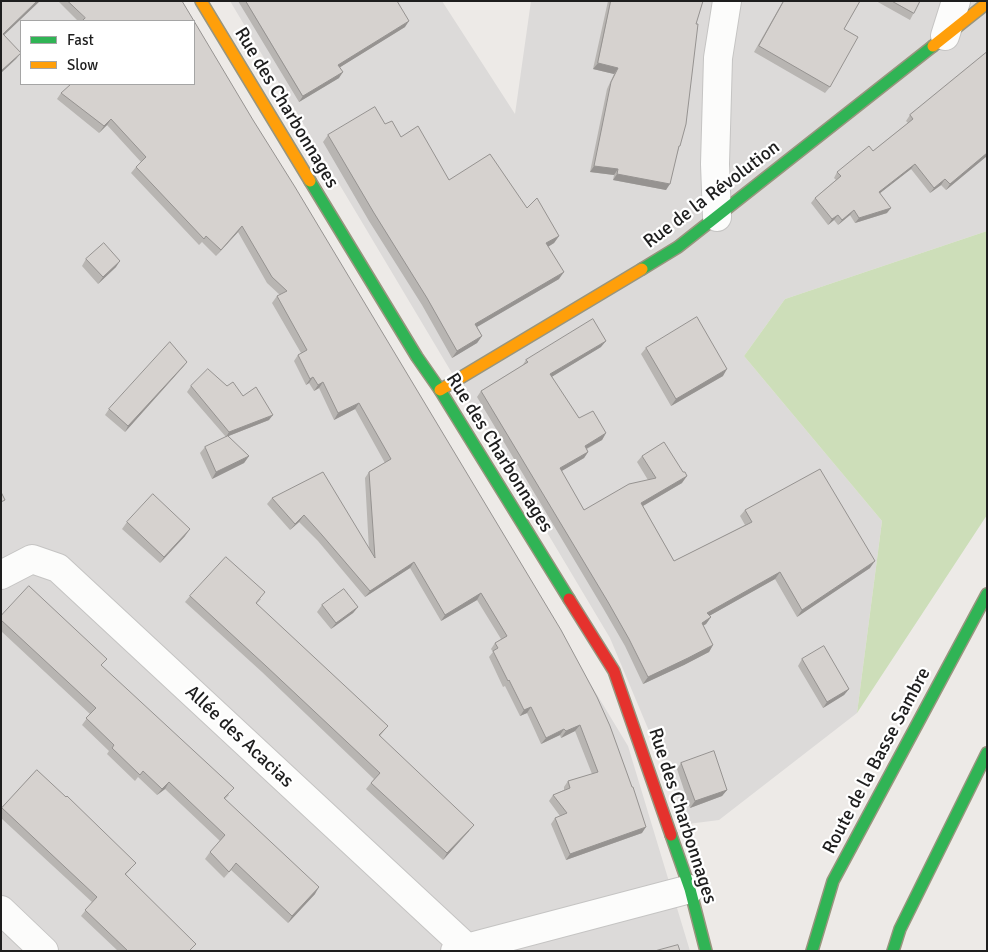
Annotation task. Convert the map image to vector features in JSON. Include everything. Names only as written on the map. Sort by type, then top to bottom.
[{"type":"main road","name":"Rue des Charbonnages","points":[[201,1],[417,357],[440,390],[614,671],[690,889],[706,951]]},
{"type":"main road","name":"Rue de la Révolution","points":[[440,390],[678,247],[987,3]]},
{"type":"main road","name":"Route de la Basse Sambre","points":[[812,951],[833,882],[987,594]]},
{"type":"main road","points":[[893,951],[900,929],[987,753]]},
{"type":"street","points":[[717,217],[715,164],[718,58],[727,1]]},
{"type":"street","points":[[945,36],[956,1]]},
{"type":"street","name":"Allée des Acacias","points":[[1,575],[32,559],[58,568],[460,949]]},
{"type":"street","points":[[460,949],[690,889]]},
{"type":"street","points":[[1,910],[44,951]]},
{"type":"shaded area","points":[[1,1],[177,1],[188,20],[20,20],[20,85],[195,85],[195,31],[628,746],[690,951],[1,951]]},
{"type":"shaded area","points":[[230,1],[442,1],[515,114],[531,1],[987,1],[987,231],[785,299],[744,356],[882,521],[857,713],[719,820],[688,824],[610,638]]},
{"type":"green space","points":[[987,231],[987,515],[857,713],[882,521],[744,356],[785,299]]},
{"type":"building","points":[[1,1],[37,1],[3,34],[20,54],[1,71]]},
{"type":"building","points":[[68,1],[182,1],[193,20],[83,20],[85,18]]},
{"type":"building","points":[[246,1],[397,1],[409,21],[338,65],[343,72],[303,96]]},
{"type":"building","points":[[611,1],[703,1],[696,24],[698,24],[686,124],[670,184],[617,174],[618,169],[594,166],[611,82],[618,68],[598,63]]},
{"type":"building","points":[[784,1],[860,1],[844,29],[858,37],[830,87],[759,46]]},
{"type":"building","points":[[892,1],[920,1],[914,13]]},
{"type":"building","points":[[195,23],[561,630],[597,697],[610,726],[646,827],[570,854],[555,818],[567,813],[553,795],[570,788],[568,781],[598,772],[580,725],[566,731],[564,729],[546,738],[531,707],[524,710],[493,651],[498,648],[495,643],[507,636],[481,593],[445,615],[414,562],[370,591],[304,515],[295,524],[272,498],[323,472],[375,558],[369,472],[391,459],[359,403],[338,413],[323,382],[318,385],[313,377],[310,379],[298,355],[307,350],[277,296],[287,291],[272,277],[242,226],[221,250],[206,236],[204,239],[136,167],[146,157],[111,119],[104,126],[61,93],[70,85],[195,85]]},
{"type":"building","points":[[987,52],[987,153],[950,184],[945,179],[934,188],[915,164],[879,192],[891,208],[859,218],[854,210],[842,220],[838,215],[832,219],[815,198],[841,176],[837,172],[869,146],[873,151],[913,119],[910,115]]},
{"type":"building","points":[[375,107],[385,124],[392,121],[401,137],[418,126],[449,180],[490,154],[527,208],[537,198],[559,236],[546,243],[564,272],[475,324],[482,336],[457,351],[328,135]]},
{"type":"building","points":[[104,243],[120,261],[103,277],[86,259]]},
{"type":"building","points":[[697,317],[727,369],[676,399],[646,348]]},
{"type":"building","points":[[593,319],[606,341],[550,374],[579,418],[593,411],[606,433],[585,446],[588,452],[560,468],[584,510],[629,484],[656,478],[642,456],[664,442],[687,476],[641,503],[674,561],[752,522],[745,510],[820,469],[875,561],[802,610],[780,572],[707,613],[711,617],[702,623],[713,645],[648,677],[608,602],[481,391],[528,362],[526,360]]},
{"type":"building","points":[[170,342],[187,362],[128,426],[109,409]]},
{"type":"building","points":[[208,369],[227,386],[233,382],[243,396],[256,387],[273,415],[229,432],[191,386]]},
{"type":"building","points":[[228,436],[249,456],[216,472],[205,447]]},
{"type":"building","points":[[1,492],[5,500],[1,502]]},
{"type":"building","points":[[153,494],[190,529],[164,557],[127,522]]},
{"type":"building","points":[[226,557],[265,592],[256,603],[388,726],[379,735],[474,825],[447,853],[371,783],[380,773],[190,596]]},
{"type":"building","points":[[29,586],[107,659],[101,665],[234,788],[224,798],[319,887],[292,916],[236,863],[229,872],[210,852],[225,835],[169,782],[162,789],[143,771],[140,775],[112,748],[114,745],[86,718],[96,708],[1,620],[1,616]]},
{"type":"building","points":[[344,589],[358,607],[336,623],[322,605]]},
{"type":"building","points":[[824,646],[849,689],[827,702],[802,659]]},
{"type":"building","points":[[714,751],[727,790],[695,801],[681,763]]},
{"type":"building","points":[[37,770],[67,796],[136,863],[125,874],[196,944],[189,951],[128,951],[85,910],[97,897],[2,808]]},
{"type":"building","points":[[678,945],[680,951],[655,951]]},
{"type":"traffic: fast","points":[[642,269],[678,247],[933,46]]},
{"type":"traffic: fast","points":[[310,181],[417,357],[440,390],[569,599]]},
{"type":"traffic: fast","points":[[812,951],[833,881],[987,594]]},
{"type":"traffic: fast","points":[[893,951],[900,929],[987,753]]},
{"type":"traffic: fast","points":[[671,835],[690,889],[706,951]]},
{"type":"traffic: slow","points":[[201,1],[310,181]]},
{"type":"traffic: slow","points":[[933,46],[987,3]]},
{"type":"traffic: slow","points":[[440,390],[642,269]]},
{"type":"traffic: jam","points":[[569,599],[614,671],[671,835]]}]
